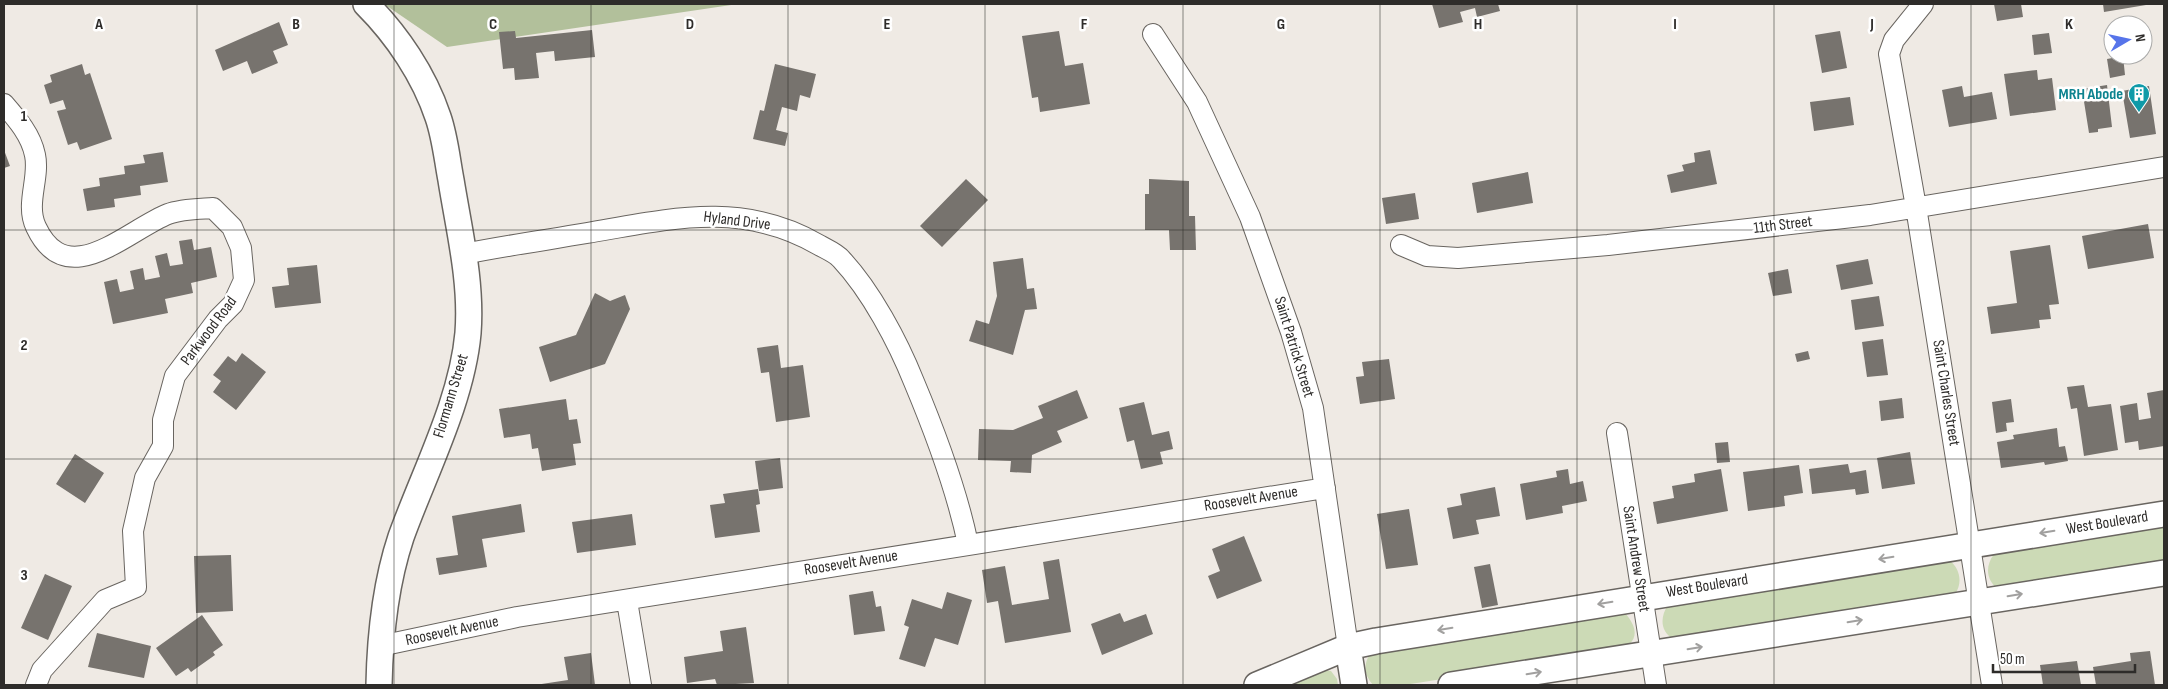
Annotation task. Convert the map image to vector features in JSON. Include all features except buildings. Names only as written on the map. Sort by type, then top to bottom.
[{"type":"street","name":"Flormann Street","points":[[366,4],[396,38],[420,76],[438,118],[464,254],[468,294],[468,334],[461,372],[401,538],[382,618],[378,685]]},
{"type":"street","name":"Saint Charles Street","points":[[1924,4],[1894,40],[1889,54],[1916,207],[1992,685]]},
{"type":"street","name":"Saint Patrick Street","points":[[1153,34],[1197,102],[1250,218],[1302,367],[1313,408],[1354,685]]},
{"type":"street","name":"Parkwood Road","points":[[4,104],[26,133],[36,156],[32,202],[34,222],[41,237],[52,250],[67,257],[86,256],[103,250],[168,214],[213,208],[232,227],[241,248],[244,280],[233,304],[218,319],[175,376],[163,420],[163,446],[144,478],[133,530],[136,587],[105,600],[42,670],[36,685]]},
{"type":"street","name":"11th Street","points":[[1401,245],[1427,256],[1458,258],[1627,242],[1870,215],[2164,166]]},
{"type":"street","name":"Hyland Drive","points":[[464,254],[692,216],[754,220],[784,227],[809,239],[840,257],[871,299],[902,353],[924,406],[960,510],[968,544]]},
{"type":"street","name":"Saint Andrew Street","points":[[1617,433],[1656,685]]},
{"type":"street","name":"Roosevelt Avenue","points":[[380,646],[517,618],[1325,488]]},
{"type":"street","name":"West Boulevard","points":[[1257,685],[1348,647],[1376,640],[2164,514]]},
{"type":"street","points":[[1451,685],[2164,573]]},
{"type":"street","points":[[626,601],[640,685]]},
{"type":"green space","points":[[384,4],[738,4],[447,47]]},
{"type":"green space","points":[[2164,525],[2164,565],[1998,589],[1989,577],[1989,563],[1994,554]]},
{"type":"green space","points":[[1949,560],[1956,567],[1960,581],[1955,594],[1673,639],[1666,632],[1663,624],[1665,610],[1668,605]]},
{"type":"green space","points":[[1625,613],[1633,625],[1634,636],[1629,645],[1616,652],[1404,685],[1373,685],[1366,674],[1366,662],[1370,654]]},
{"type":"green space","points":[[1320,670],[1331,671],[1337,679],[1338,685],[1284,685]]},
{"type":"place","name":"MRH Abode","points":[[2139,113]]}]
